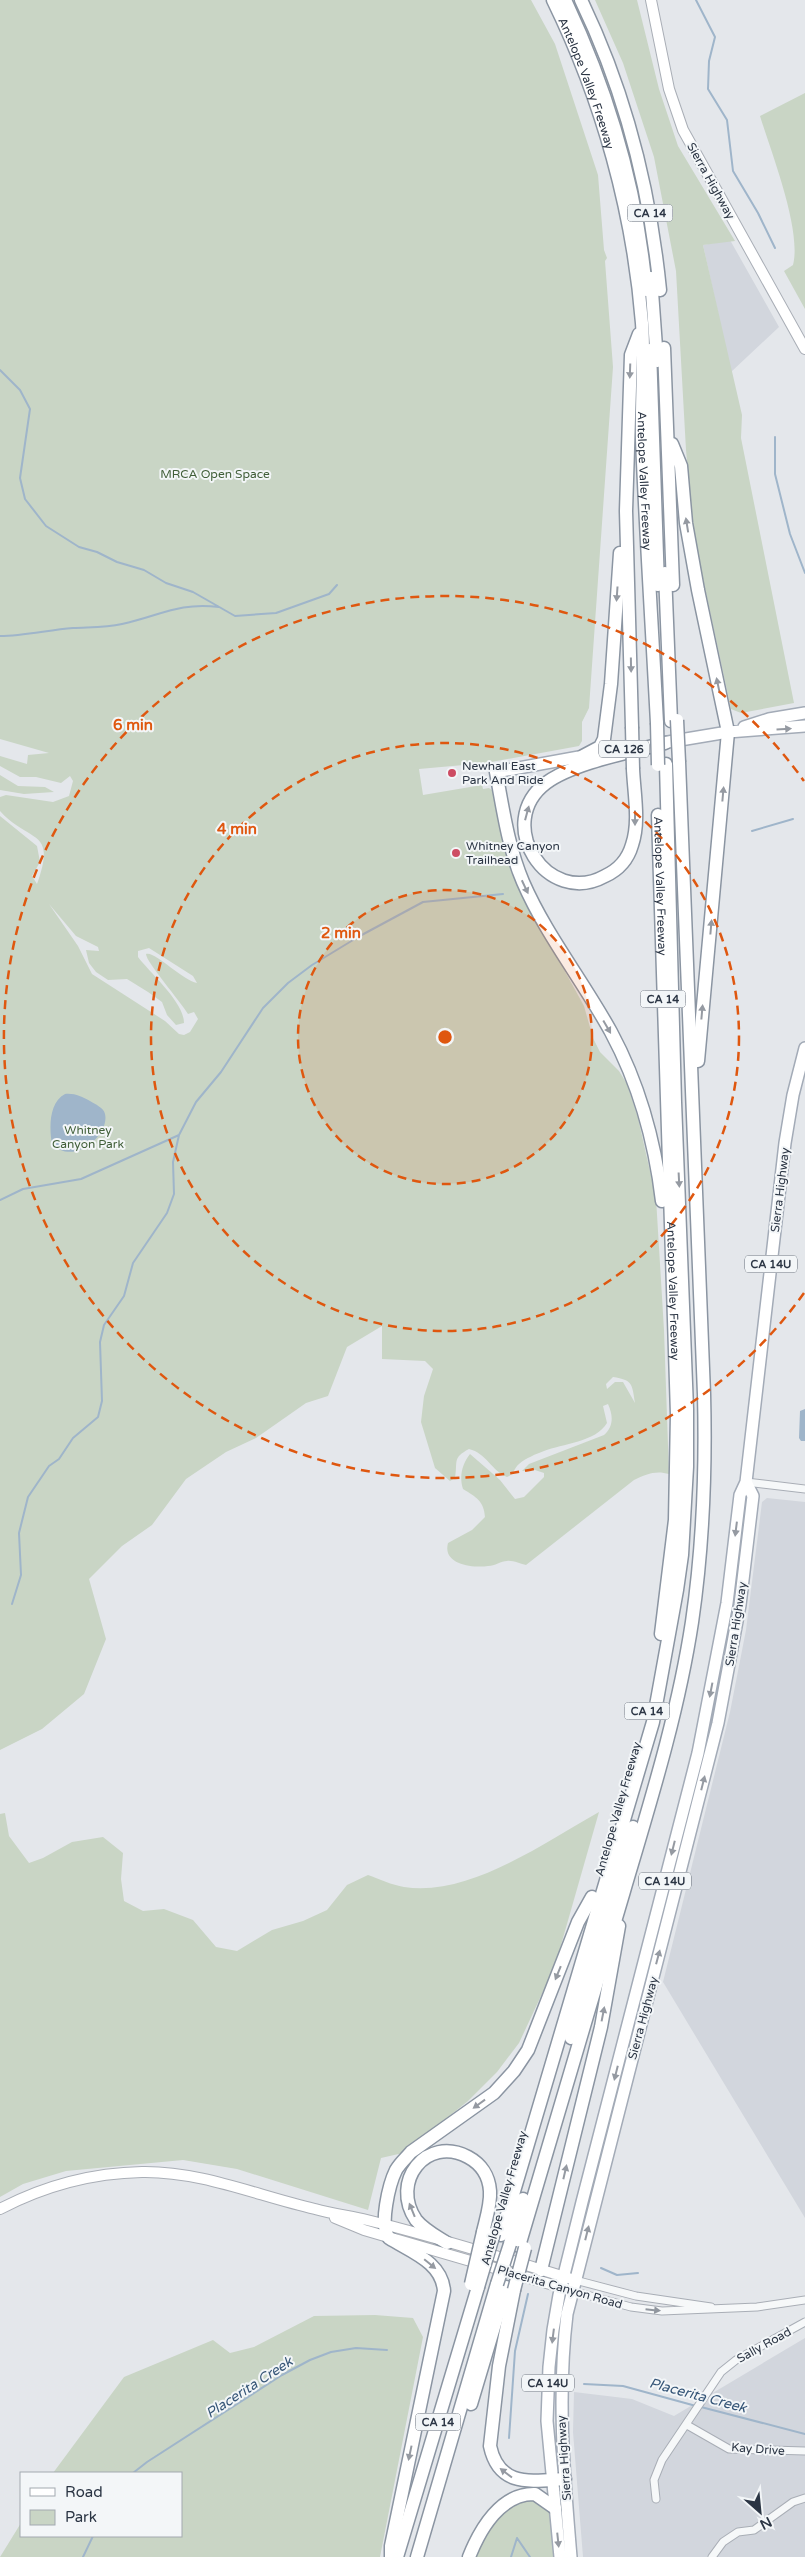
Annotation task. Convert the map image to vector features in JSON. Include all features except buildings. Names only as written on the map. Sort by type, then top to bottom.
[{"type":"highway","name":"Antelope Valley Freeway","points":[[424,2557],[592,1897],[651,1697],[667,1594],[692,1466],[693,1113],[667,721],[642,439],[642,324],[622,192],[586,76],[553,0]]},
{"type":"highway","points":[[565,0],[583,38],[613,125],[632,197],[644,265],[648,310],[667,721]]},
{"type":"highway","points":[[572,0],[598,60],[628,150],[638,192],[650,264],[656,348],[667,721]]},
{"type":"highway","name":"Antelope Valley Freeway","points":[[505,2240],[524,2229],[678,1698],[692,1624],[697,1545],[692,1466],[670,1232],[659,898],[669,764],[667,721],[668,437],[664,338],[650,213],[624,110],[606,58],[581,0]]},
{"type":"highway","points":[[642,324],[631,354],[626,511],[632,727],[634,769],[635,833],[630,852],[624,861],[602,878],[582,883],[563,880],[546,870],[532,856],[524,828],[528,808],[538,792],[553,779],[573,770],[665,743]]},
{"type":"highway","points":[[668,437],[681,466],[686,523],[728,732],[693,1113]]},
{"type":"highway","points":[[583,756],[600,747],[604,739],[611,684],[622,533],[626,511]]},
{"type":"highway","points":[[669,764],[692,1466]]},
{"type":"highway","points":[[496,772],[506,830],[523,882],[542,918],[610,1031],[628,1069],[652,1144],[663,1216],[670,1232]]},
{"type":"highway","points":[[417,2557],[505,2240],[653,1722],[678,1590],[680,1524]]},
{"type":"highway","points":[[405,2557],[492,2287],[658,1744],[679,1651],[697,1545]]},
{"type":"highway","points":[[391,2557],[391,2546],[444,2291],[441,2278],[434,2267],[389,2238],[384,2225],[392,2180],[402,2162],[422,2143],[494,2093],[518,2066],[528,2050],[578,1922],[592,1897]]},
{"type":"highway","points":[[541,2270],[600,2027],[620,1932],[618,1909]]},
{"type":"highway","points":[[447,2243],[416,2220],[407,2191],[408,2181],[419,2163],[438,2152],[447,2150],[473,2160],[485,2172],[490,2198],[505,2240]]},
{"type":"highway","name":"Antelope Valley Freeway","points":[[397,2557],[446,2397],[492,2287]]},
{"type":"highway","points":[[492,2287],[499,2366],[491,2451],[497,2466],[513,2478],[523,2481],[559,2479]]},
{"type":"highway","points":[[469,2557],[485,2524],[491,2516],[512,2501],[522,2496],[535,2494],[555,2508]]},
{"type":"main road","name":"Sierra Highway","points":[[651,0],[669,89],[683,130],[805,349]]},
{"type":"main road","points":[[728,732],[769,719],[805,713]]},
{"type":"main road","points":[[728,732],[805,726]]},
{"type":"main road","name":"CA 126","points":[[496,772],[728,732]]},
{"type":"main road","name":"Sierra Highway","points":[[560,2557],[555,2508],[559,2479],[562,2365],[568,2284],[698,1753],[727,1603],[740,1495],[746,1482],[785,1143],[793,1095],[805,1048]]},
{"type":"main road","name":"Sierra Highway","points":[[568,2284],[718,1723],[742,1587],[748,1540],[753,1496],[746,1482]]},
{"type":"main road","name":"Placerita Canyon Road","points":[[0,2209],[36,2192],[83,2178],[143,2172],[205,2179],[316,2210],[384,2225],[541,2270],[568,2284]]},
{"type":"main road","name":"Placerita Canyon Road","points":[[316,2210],[389,2238],[568,2284]]},
{"type":"main road","name":"Sierra Highway","points":[[559,2479],[571,2557]]},
{"type":"street","points":[[746,1482],[805,1489]]},
{"type":"street","name":"Placerita Canyon Road","points":[[568,2284],[645,2309],[677,2311],[724,2309],[805,2300]]},
{"type":"street","name":"Placerita Canyon Road","points":[[568,2284],[724,2309]]},
{"type":"street","name":"Sally Road","points":[[656,2499],[654,2480],[662,2460],[721,2372],[736,2360],[805,2322]]},
{"type":"street","name":"Kay Drive","points":[[687,2424],[729,2449],[805,2451]]},
{"type":"street","points":[[712,2557],[723,2542],[738,2532],[754,2530],[793,2502],[805,2498]]},
{"type":"shaded area","points":[[730,240],[779,327],[731,372],[703,245]]},
{"type":"shaded area","points":[[767,1498],[805,1502],[805,2218],[663,1982],[730,1712],[746,1630],[762,1502]]},
{"type":"shaded area","points":[[805,2338],[805,2557],[583,2557],[573,2432],[574,2392],[632,2399],[674,2416]]},
{"type":"green space","points":[[0,0],[531,0],[555,44],[598,175],[604,250],[607,258],[605,261],[613,367],[589,708],[582,722],[582,741],[579,746],[486,763],[419,769],[423,795],[482,785],[483,789],[489,788],[493,791],[506,852],[517,884],[584,1006],[593,1038],[600,1052],[619,1071],[627,1084],[638,1118],[656,1198],[664,1330],[669,1474],[651,1473],[634,1480],[526,1565],[509,1561],[491,1566],[461,1564],[450,1556],[447,1550],[448,1543],[472,1530],[485,1517],[481,1503],[463,1489],[462,1471],[470,1454],[500,1480],[515,1499],[524,1497],[544,1477],[544,1473],[535,1470],[522,1471],[529,1464],[604,1435],[611,1424],[610,1408],[608,1404],[603,1406],[607,1423],[595,1434],[578,1442],[531,1456],[519,1464],[511,1475],[507,1477],[497,1471],[480,1454],[469,1449],[458,1458],[455,1478],[450,1481],[435,1468],[421,1422],[424,1396],[433,1369],[425,1361],[382,1359],[382,1326],[347,1347],[328,1396],[306,1403],[256,1438],[226,1452],[186,1479],[152,1525],[122,1546],[89,1579],[106,1639],[84,1694],[42,1729],[0,1750],[0,816],[37,846],[40,862],[32,876],[37,884],[44,854],[42,845],[37,839],[0,811],[0,797],[6,795],[53,802],[69,796],[73,781],[70,776],[61,783],[36,777],[20,777],[0,766],[0,756],[27,764],[28,755],[49,753],[0,739]],"holes":[[[49,904],[76,936],[98,947],[99,951],[86,950],[89,963],[96,972],[108,980],[127,979],[148,992],[162,1002],[167,1015],[176,1025],[184,1023],[183,1015],[173,997],[138,957],[138,951],[149,948],[193,976],[197,983],[184,977],[155,956],[146,954],[188,1014],[194,1012],[198,1019],[190,1032],[184,1035],[179,1034],[165,1021],[92,974],[78,946]],[[613,1377],[630,1384],[635,1403],[623,1382],[615,1382],[607,1389],[606,1384]]]},
{"type":"green space","points":[[595,0],[637,0],[659,89],[678,146],[735,241],[703,245],[742,415],[741,438],[794,703],[741,713],[731,709],[694,537],[686,450],[676,271],[654,157],[623,63]]},
{"type":"green space","points":[[805,93],[805,309],[784,271],[793,265],[795,250],[793,232],[784,191],[760,116]]},
{"type":"green space","points":[[0,775],[18,786],[45,787],[54,792],[24,794],[0,790]]},
{"type":"green space","points":[[599,1812],[555,1966],[519,2043],[497,2072],[468,2101],[403,2153],[381,2158],[368,2210],[237,2169],[183,2160],[66,2171],[23,2184],[0,2197],[0,1814],[5,1813],[9,1836],[29,1863],[43,1858],[72,1842],[103,1837],[123,1853],[121,1879],[124,1901],[143,1911],[164,1909],[193,1920],[216,1947],[237,1951],[272,1930],[303,1921],[327,1910],[347,1885],[368,1875],[404,1887],[429,1888],[454,1884],[480,1876],[505,1865]]},
{"type":"green space","points":[[375,2315],[413,2318],[423,2337],[380,2557],[0,2557],[20,2525],[20,2537],[182,2537],[182,2472],[54,2472],[124,2377],[213,2340],[230,2353],[254,2347],[314,2316]]},
{"type":"green space","points":[[538,2498],[550,2511],[554,2557],[474,2557],[485,2534],[501,2513],[515,2504]]},
{"type":"water","points":[[65,1094],[75,1095],[97,1105],[105,1114],[102,1130],[96,1138],[80,1150],[70,1152],[61,1150],[52,1144],[51,1138],[51,1116],[53,1109]]},
{"type":"water","points":[[805,1409],[805,1441],[801,1441],[799,1438],[800,1411]]},
{"type":"waterway","points":[[696,0],[715,37],[709,61],[708,89],[727,120],[733,171],[758,213],[775,248]]},
{"type":"waterway","points":[[0,370],[20,390],[30,409],[20,478],[25,499],[46,526],[79,547],[144,570],[166,583],[193,592],[235,616],[276,613],[329,594],[337,585]]},
{"type":"waterway","points":[[775,437],[775,474],[790,534],[805,573]]},
{"type":"waterway","points":[[0,636],[122,624],[192,606],[219,607]]},
{"type":"waterway","points":[[752,831],[793,819]]},
{"type":"waterway","points":[[0,1200],[23,1189],[81,1179],[179,1135],[196,1102],[221,1072],[263,1008],[288,983],[312,965],[358,937],[423,902],[503,894]]},
{"type":"waterway","points":[[12,1604],[21,1575],[19,1533],[28,1497],[49,1466],[59,1459],[73,1438],[98,1417],[102,1401],[100,1342],[104,1325],[124,1296],[133,1263],[167,1213],[174,1194],[173,1162],[179,1135]]},
{"type":"waterway","points":[[601,2268],[617,2275],[638,2273]]},
{"type":"waterway","points":[[509,2438],[515,2351],[528,2294]]},
{"type":"waterway","name":"Placerita Creek","points":[[134,2472],[282,2375],[310,2360],[331,2352],[356,2348],[387,2350]]},
{"type":"waterway","name":"Placerita Creek","points":[[584,2384],[623,2386],[696,2406]]},
{"type":"waterway","name":"Placerita Creek","points":[[701,2407],[805,2434]]},
{"type":"waterway","name":"Placerita Creek","points":[[83,2557],[93,2537]]},
{"type":"waterway","points":[[517,2538],[530,2557]]},
{"type":"waterway","points":[[511,2557],[517,2538]]},
{"type":"place","name":"Newhall East Park And Ride","points":[[452,773]]},
{"type":"place","name":"Whitney Canyon Trailhead","points":[[456,853]]},
{"type":"park label","name":"MRCA Open Space","points":[[215,474]]},
{"type":"park label","name":"Whitney Canyon Park","points":[[88,1137]]}]
